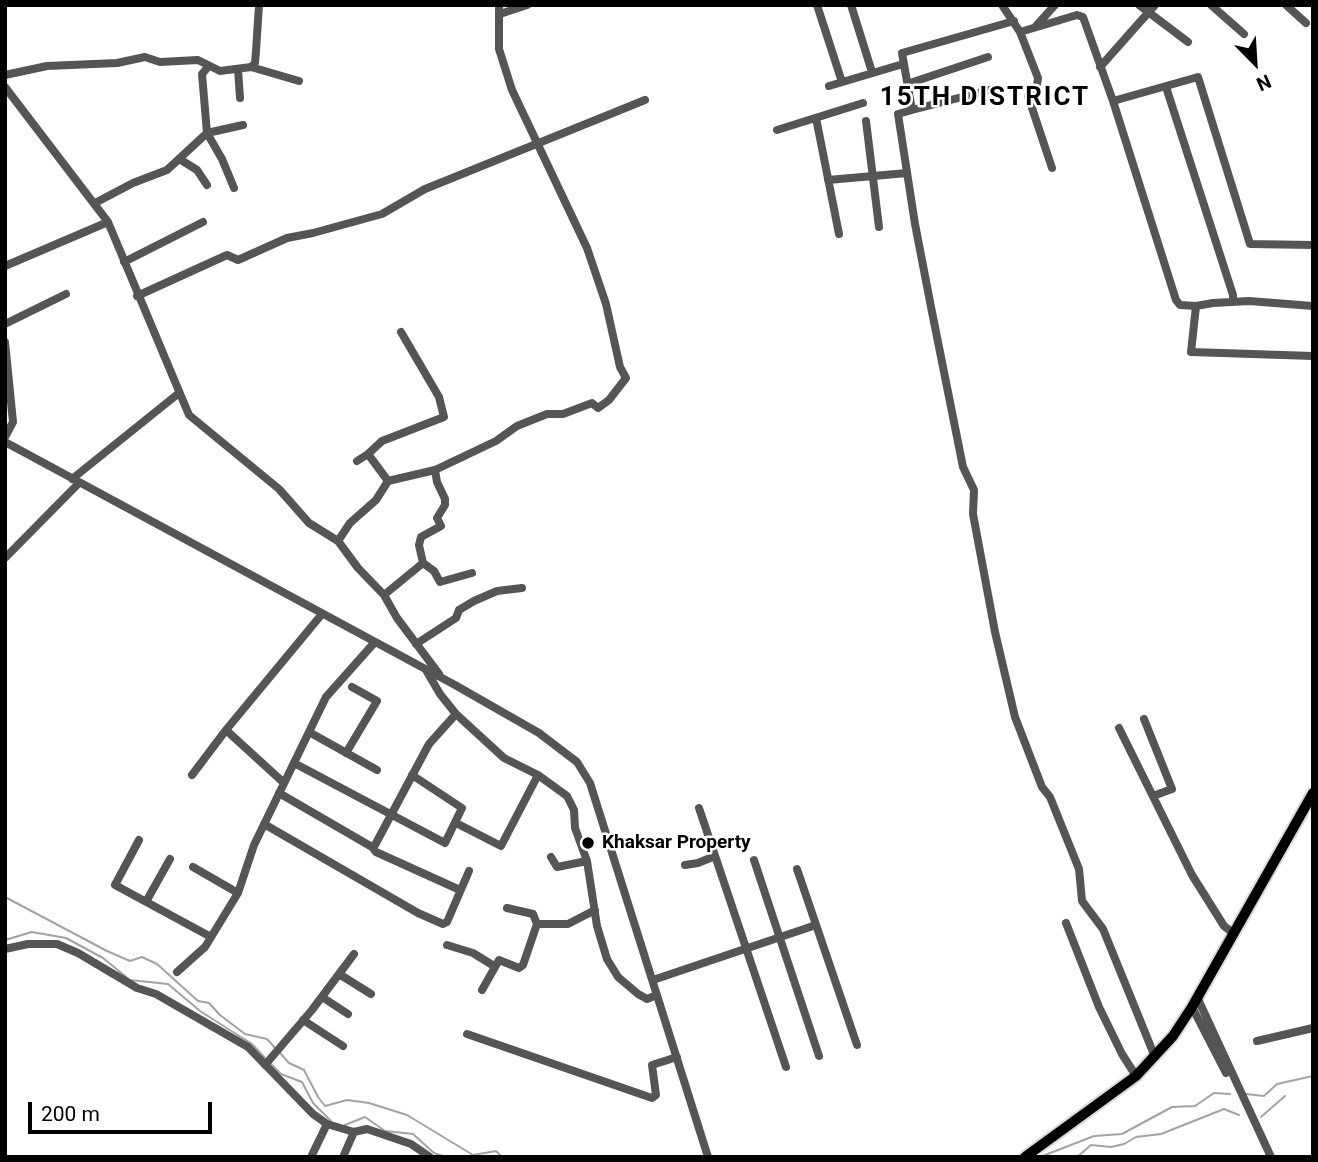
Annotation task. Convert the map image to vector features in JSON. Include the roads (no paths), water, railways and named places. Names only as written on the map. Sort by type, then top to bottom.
[{"type":"main road","points":[[1025,1157],[1136,1076],[1173,1036],[1313,793]]},
{"type":"street","points":[[251,67],[255,63],[260,5]]},
{"type":"street","points":[[338,541],[350,523],[376,500],[388,481],[435,470],[496,441],[517,426],[547,414],[563,414],[592,403],[598,408],[609,400],[626,378],[620,366],[606,304],[587,248],[512,90],[499,49],[500,10],[527,5]]},
{"type":"street","points":[[817,5],[842,82]]},
{"type":"street","points":[[851,5],[872,72]]},
{"type":"street","points":[[1003,5],[1020,32],[1038,78],[1037,85],[1028,96],[1052,168]]},
{"type":"street","points":[[1034,28],[1055,5]]},
{"type":"street","points":[[1139,5],[1188,42]]},
{"type":"street","points":[[1100,67],[1155,5]]},
{"type":"street","points":[[1211,5],[1244,34]]},
{"type":"street","points":[[1286,5],[1306,23]]},
{"type":"street","points":[[1020,32],[1080,14],[1113,102],[1176,300],[1180,305],[1233,302],[1313,306]]},
{"type":"street","points":[[912,110],[902,53],[1014,21]]},
{"type":"street","points":[[5,75],[47,66],[117,63],[145,57],[160,62],[198,60],[220,71],[251,67],[299,81]]},
{"type":"street","points":[[907,83],[988,57]]},
{"type":"street","points":[[829,86],[903,64]]},
{"type":"street","points":[[208,67],[202,74],[207,133],[234,188]]},
{"type":"street","points":[[238,69],[240,98]]},
{"type":"street","points":[[1113,102],[1198,77],[1250,244],[1313,244]]},
{"type":"street","points":[[5,87],[108,222],[188,415],[279,489],[309,523],[338,541],[358,568],[384,595],[397,618],[442,678]]},
{"type":"street","points":[[1166,87],[1233,302]]},
{"type":"street","points":[[993,89],[898,114],[907,173],[963,467],[974,490],[973,514],[995,632],[1015,717],[1042,787],[1049,797],[1079,869],[1082,901],[1103,929],[1155,1057]]},
{"type":"street","points":[[137,296],[227,255],[238,260],[287,238],[382,214],[425,189],[645,100]]},
{"type":"street","points":[[777,130],[863,103]]},
{"type":"street","points":[[816,118],[839,234]]},
{"type":"street","points":[[866,121],[879,227]]},
{"type":"street","points":[[95,203],[133,183],[153,177],[181,159],[207,133],[243,125]]},
{"type":"street","points":[[181,159],[197,170],[207,185]]},
{"type":"street","points":[[828,180],[907,173]]},
{"type":"street","points":[[5,266],[108,222]]},
{"type":"street","points":[[124,262],[203,222]]},
{"type":"street","points":[[5,324],[66,294]]},
{"type":"street","points":[[1196,306],[1191,352],[1313,356]]},
{"type":"street","points":[[356,461],[382,441],[444,416],[439,397],[401,332]]},
{"type":"street","points":[[5,342],[13,422],[5,440],[442,678],[539,733],[578,762],[590,783],[708,1157]]},
{"type":"street","points":[[5,558],[76,481],[179,393]]},
{"type":"street","points":[[368,454],[388,481]]},
{"type":"street","points":[[435,470],[445,505],[438,517],[440,527],[421,537],[419,545],[423,564],[434,571],[440,582],[472,573]]},
{"type":"street","points":[[384,595],[423,564]]},
{"type":"street","points":[[416,644],[456,618],[458,610],[474,601],[489,594],[522,588]]},
{"type":"street","points":[[192,775],[323,614]]},
{"type":"street","points":[[177,972],[205,947],[238,893],[254,845],[326,697],[375,642]]},
{"type":"street","points":[[426,670],[456,714],[504,758],[538,775],[567,796],[574,810],[575,828],[587,861],[594,911],[607,959],[618,977],[638,995],[647,999],[657,995]]},
{"type":"street","points":[[346,753],[377,701],[352,687]]},
{"type":"street","points":[[372,847],[429,744],[456,714]]},
{"type":"street","points":[[1144,719],[1172,789],[1153,796]]},
{"type":"street","points":[[1119,728],[1192,875],[1224,926],[1233,933]]},
{"type":"street","points":[[226,730],[284,783]]},
{"type":"street","points":[[309,732],[377,769]]},
{"type":"street","points":[[294,763],[444,843],[462,808],[412,775]]},
{"type":"street","points":[[456,822],[501,846],[538,775]]},
{"type":"street","points":[[279,793],[372,847],[376,852],[460,890]]},
{"type":"street","points":[[699,808],[786,1067]]},
{"type":"street","points":[[264,824],[418,913],[443,924],[447,922],[469,871]]},
{"type":"street","points":[[139,840],[115,883],[117,886],[211,937]]},
{"type":"street","points":[[685,865],[715,856]]},
{"type":"street","points":[[551,857],[557,867],[587,861]]},
{"type":"street","points":[[147,900],[170,859]]},
{"type":"street","points":[[754,860],[819,1056]]},
{"type":"street","points":[[193,867],[238,893]]},
{"type":"street","points":[[797,869],[857,1045]]},
{"type":"street","points":[[482,990],[500,960],[521,967],[537,924],[534,915],[507,908]]},
{"type":"street","points":[[537,924],[568,924],[594,911]]},
{"type":"street","points":[[1066,923],[1099,1007],[1136,1076]]},
{"type":"street","points":[[653,980],[816,925]]},
{"type":"street","points":[[5,949],[28,944],[57,944],[78,953],[248,1047],[313,1114],[327,1124],[354,1132],[367,1129],[411,1144],[430,1157]]},
{"type":"street","points":[[447,945],[473,953],[495,966]]},
{"type":"street","points":[[265,1065],[354,954]]},
{"type":"street","points":[[339,974],[371,994]]},
{"type":"street","points":[[322,996],[348,1014]]},
{"type":"street","points":[[1195,1002],[1271,1157]]},
{"type":"street","points":[[303,1020],[343,1045]]},
{"type":"street","points":[[1257,1041],[1313,1028]]},
{"type":"street","points":[[467,1034],[652,1098],[656,1095],[652,1065],[677,1057]]},
{"type":"street","points":[[312,1155],[327,1124]]},
{"type":"street","points":[[343,1157],[354,1132]]},
{"type":"waterway","points":[[5,897],[107,951],[130,961],[142,957],[157,964],[198,1001],[209,1003],[245,1034],[267,1039],[276,1049]]},
{"type":"waterway","points":[[5,940],[32,932],[66,938],[103,958],[130,980],[168,984],[200,1011],[252,1044],[265,1058]]},
{"type":"waterway","points":[[280,1053],[289,1063],[304,1070],[325,1106],[347,1100],[369,1103],[407,1115],[473,1155],[496,1151],[502,1157]]},
{"type":"waterway","points":[[271,1064],[281,1074],[302,1082],[313,1103],[331,1121]]},
{"type":"waterway","points":[[1246,1094],[1264,1096],[1277,1084],[1313,1076]]},
{"type":"waterway","points":[[1040,1157],[1094,1136],[1122,1134],[1172,1107],[1195,1106],[1214,1093],[1230,1094]]},
{"type":"waterway","points":[[1261,1117],[1285,1096]]},
{"type":"waterway","points":[[1077,1157],[1091,1145],[1111,1147],[1136,1137],[1161,1134],[1224,1109],[1239,1115]]},
{"type":"waterway","points":[[345,1125],[365,1117],[385,1131],[413,1134],[434,1153],[446,1157]]},
{"type":"place","name":"Khaksar Property","points":[[588,843]]},
{"type":"district","name":"15TH DISTRICT","points":[[985,98]]}]
